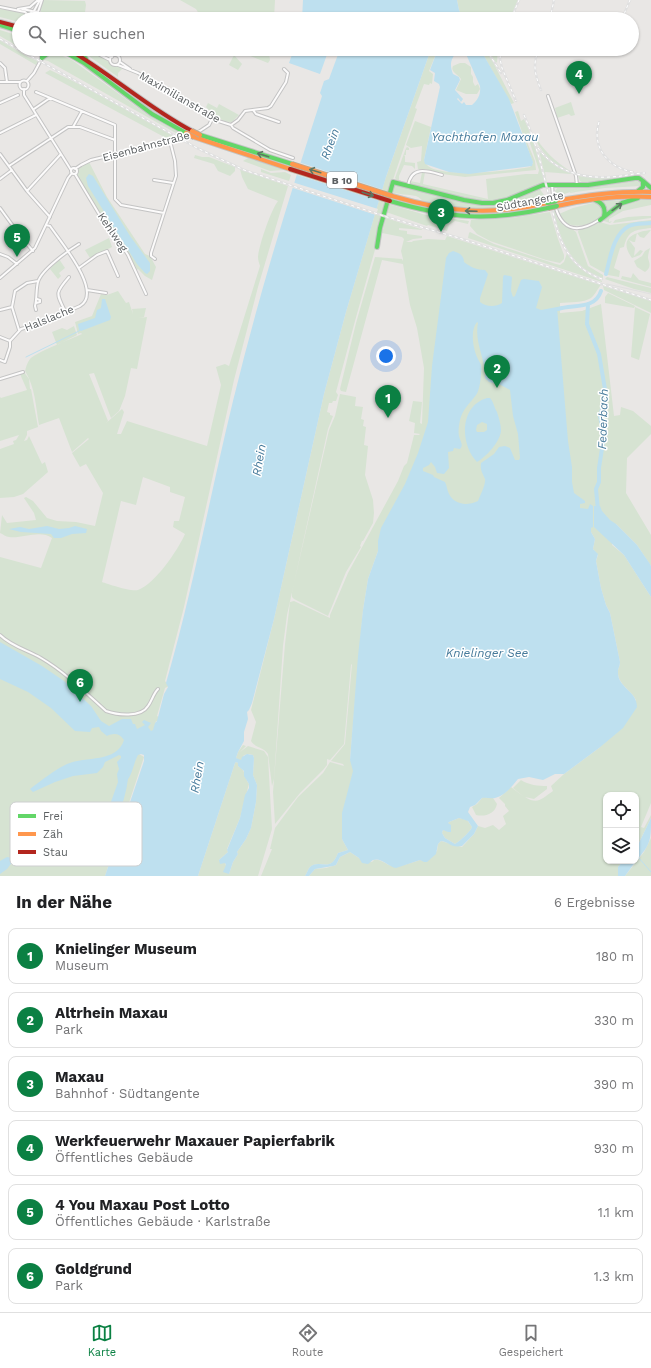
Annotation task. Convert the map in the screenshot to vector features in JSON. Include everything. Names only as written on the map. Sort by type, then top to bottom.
[{"type":"main road","points":[[0,22],[12,25]]},
{"type":"main road","points":[[0,25],[12,29]]},
{"type":"main road","name":"Südtangente","points":[[73,56],[95,71],[148,112],[194,137],[390,201],[432,213],[474,217],[504,217],[588,200],[616,196],[649,196]]},
{"type":"main road","name":"B 10","points":[[77,56],[86,60]]},
{"type":"main road","points":[[84,56],[86,60]]},
{"type":"main road","name":"Südtangente","points":[[86,60],[154,110],[200,135],[434,208],[468,211],[508,210],[595,194],[638,191],[651,192]]},
{"type":"main road","points":[[377,247],[380,228],[393,182],[464,200],[482,203],[507,200],[544,185],[577,185],[639,178],[651,188]]},
{"type":"main road","points":[[638,191],[643,187],[644,181]]},
{"type":"main road","points":[[602,218],[627,201],[649,196]]},
{"type":"main road","points":[[588,200],[599,201],[603,204],[605,209],[602,218]]},
{"type":"street","points":[[14,10],[30,7],[40,0]]},
{"type":"street","points":[[33,11],[40,0]]},
{"type":"street","points":[[39,12],[40,0]]},
{"type":"street","points":[[0,7],[25,12]]},
{"type":"street","points":[[18,9],[36,12]]},
{"type":"street","points":[[102,56],[110,60],[113,65],[118,65],[120,61],[118,56],[108,56]]},
{"type":"street","points":[[42,58],[27,82],[28,86],[24,89],[24,95],[71,171],[75,174],[77,171],[76,169]]},
{"type":"street","name":"Maximilianstraße","points":[[120,61],[204,111],[211,116],[212,119],[231,125],[233,128],[270,150],[293,158]]},
{"type":"street","points":[[0,62],[5,68],[8,82]]},
{"type":"street","name":"Maximilianstraße","points":[[118,65],[133,70]]},
{"type":"street","points":[[231,125],[238,120],[245,111],[268,108],[274,103],[288,73],[284,68]]},
{"type":"street","points":[[0,82],[20,82],[24,80],[27,82]]},
{"type":"street","points":[[20,82],[20,86],[24,89]]},
{"type":"street","points":[[36,92],[115,125],[114,194],[116,202],[121,205],[164,213]]},
{"type":"street","points":[[0,103],[18,95]]},
{"type":"street","points":[[548,96],[576,176],[577,185]]},
{"type":"street","points":[[34,109],[50,98]]},
{"type":"street","points":[[253,110],[256,114],[279,122]]},
{"type":"street","points":[[73,126],[82,111]]},
{"type":"street","points":[[0,133],[37,115]]},
{"type":"street","name":"Eisenbahnstraße","points":[[71,171],[91,160],[170,141],[203,129],[211,124],[212,119]]},
{"type":"street","points":[[9,166],[66,127],[73,126],[85,129],[115,140]]},
{"type":"street","points":[[155,259],[151,256],[151,253],[176,176],[175,161],[170,141]]},
{"type":"street","points":[[0,154],[27,191],[50,217]]},
{"type":"street","points":[[27,191],[61,154]]},
{"type":"street","points":[[0,179],[12,170]]},
{"type":"street","points":[[0,278],[33,251],[71,171]]},
{"type":"street","points":[[408,186],[410,178],[419,171],[442,175]]},
{"type":"street","name":"Kehlweg","points":[[75,174],[105,224],[114,233],[128,255],[146,294]]},
{"type":"street","points":[[154,180],[174,183]]},
{"type":"street","points":[[552,185],[557,214],[564,223],[571,227],[580,228],[591,225],[602,218]]},
{"type":"street","points":[[0,208],[21,238],[33,251]]},
{"type":"street","points":[[46,225],[50,226],[79,268],[87,290],[106,293]]},
{"type":"street","points":[[36,310],[38,281],[45,272],[67,251],[79,244]]},
{"type":"street","points":[[79,268],[97,255],[107,251],[118,276]]},
{"type":"street","points":[[0,254],[8,257],[18,264]]},
{"type":"street","points":[[65,312],[58,296],[58,292],[69,277]]},
{"type":"street","points":[[19,330],[12,307],[15,291],[27,283],[38,281]]},
{"type":"street","name":"Halslache","points":[[10,341],[19,330],[41,323],[84,304],[87,290]]},
{"type":"street","points":[[0,310],[12,307]]},
{"type":"street","points":[[0,337],[10,341],[10,347],[5,362],[0,360]]},
{"type":"street","points":[[0,378],[23,372]]},
{"type":"street","points":[[0,635],[9,642],[41,658],[64,674],[106,711],[127,715],[142,711],[148,708],[158,690]]},
{"type":"green space","points":[[43,0],[85,1],[86,5],[85,12],[41,12],[40,10]]},
{"type":"green space","points":[[180,0],[275,0],[274,12],[198,12],[196,9]]},
{"type":"green space","points":[[457,0],[518,0],[513,12],[460,12]]},
{"type":"green space","points":[[0,9],[18,12],[12,12],[12,20],[0,17]]},
{"type":"green space","points":[[0,30],[12,34],[12,43],[0,36]]},
{"type":"green space","points":[[0,40],[12,47],[12,51],[0,44]]},
{"type":"green space","points":[[21,56],[26,56],[38,61],[36,65]]},
{"type":"green space","points":[[63,56],[72,60],[148,115],[183,135],[174,132],[44,60],[46,57]]},
{"type":"green space","points":[[89,56],[100,56],[107,60],[112,66],[121,67],[122,69],[118,73],[118,77]]},
{"type":"green space","points":[[234,56],[242,64],[238,70],[229,65]]},
{"type":"green space","points":[[250,56],[269,56],[270,60],[268,63]]},
{"type":"green space","points":[[429,56],[435,56],[429,71],[433,74],[432,84],[424,84],[383,209],[376,246],[336,392],[338,395],[336,401],[329,403],[327,412],[333,416],[328,429],[287,615],[283,646],[274,779],[272,786],[268,754],[251,741],[256,722],[251,710],[274,619],[324,394],[346,312],[385,180]]},
{"type":"green space","points":[[484,56],[497,56],[497,62],[494,64],[514,103],[511,104]]},
{"type":"green space","points":[[460,63],[465,63],[471,67],[473,82],[475,86],[478,84],[480,89],[477,94],[466,94],[456,90],[461,79],[452,68]]},
{"type":"green space","points":[[50,70],[83,86],[176,137],[166,138],[45,73]]},
{"type":"green space","points":[[571,102],[575,115],[571,116],[569,114],[557,118],[555,108]]},
{"type":"green space","points":[[208,103],[217,108],[219,104],[239,115],[232,122],[225,121],[218,118],[208,110],[206,107]]},
{"type":"green space","points":[[518,111],[521,121],[524,119],[534,141],[546,184],[530,188],[505,199],[481,202],[410,185],[410,181],[420,183],[422,172],[425,172],[423,184],[488,199],[486,179],[538,174],[539,170],[529,140],[527,142],[535,161],[536,170],[465,177],[418,169],[417,162],[421,161],[422,146],[411,148],[406,145],[415,121],[431,127],[424,160],[428,166],[436,170],[462,173],[530,167],[533,163],[515,112]]},
{"type":"green space","points":[[532,132],[550,155],[572,172],[558,166],[548,157]]},
{"type":"green space","points":[[407,147],[409,150],[406,150],[406,155],[404,155],[405,162],[415,163],[415,169],[412,166],[404,165],[399,176],[399,180],[406,183],[397,180],[395,178]]},
{"type":"green space","points":[[539,151],[555,165],[572,174],[545,172],[547,184]]},
{"type":"green space","points":[[195,155],[209,157],[235,167],[235,171],[230,176],[218,171],[214,164],[194,158]]},
{"type":"green space","points":[[248,158],[284,170],[270,171],[243,161]]},
{"type":"green space","points":[[89,162],[107,197],[145,254],[150,256],[156,267],[152,280],[138,269],[137,270],[128,253],[108,225],[77,175],[78,169]]},
{"type":"green space","points":[[240,169],[288,186],[258,287],[234,380],[184,607],[165,681],[169,686],[165,688],[157,716],[159,717],[158,721],[156,721],[153,732],[139,754],[144,757],[129,802],[10,802],[10,866],[108,866],[105,876],[0,876],[0,557],[41,568],[52,538],[42,534],[7,537],[0,533],[2,515],[7,523],[36,520],[34,513],[24,498],[26,497],[33,501],[47,518],[57,521],[76,522],[95,526],[103,493],[86,464],[80,467],[72,453],[89,439],[88,438],[72,452],[59,418],[39,425],[33,390],[25,371],[26,366],[30,359],[34,356],[82,334],[78,334],[75,322],[92,316],[101,294],[107,295],[118,291],[126,303],[129,302],[133,314],[132,309],[146,308],[144,317],[139,318],[147,317],[137,369],[131,368],[125,396],[119,411],[111,418],[94,373],[89,374],[108,421],[105,424],[122,409],[124,412],[117,434],[121,434],[127,421],[207,446],[221,385],[216,367],[225,364],[229,366],[260,266],[258,257],[263,236],[278,201],[248,189]],"holes":[[[143,477],[170,487],[170,492],[185,497],[179,521],[174,521],[173,527],[185,534],[172,557],[152,581],[145,587],[138,590],[125,589],[102,582],[121,501],[136,505]]]},
{"type":"green space","points":[[261,169],[271,173],[285,172],[291,175],[289,181],[261,172]]},
{"type":"green space","points":[[578,176],[612,178],[608,182],[586,184],[580,181]]},
{"type":"green space","points":[[636,179],[641,182],[641,186],[605,188],[568,193],[589,186],[614,184]]},
{"type":"green space","points":[[393,185],[473,203],[485,204],[501,202],[539,188],[547,199],[501,207],[454,207],[424,201],[416,196],[391,192]]},
{"type":"green space","points":[[558,187],[586,187],[555,197],[555,191]]},
{"type":"green space","points":[[627,200],[624,201],[606,215],[602,201]]},
{"type":"green space","points":[[635,200],[651,200],[651,205],[623,211],[609,219],[609,222],[612,221],[610,223],[604,221],[604,219],[623,204]]},
{"type":"green space","points":[[597,202],[602,205],[603,213],[596,220],[586,225],[575,226],[570,224],[564,221],[559,214],[573,208]]},
{"type":"green space","points":[[388,204],[426,215],[469,221],[468,224],[455,221],[449,225],[447,231],[386,212]]},
{"type":"green space","points":[[548,205],[532,209],[480,216],[442,212],[493,214]]},
{"type":"green space","points":[[555,210],[558,219],[576,232],[588,266],[603,275],[603,279],[582,267],[569,252],[556,223],[553,211]]},
{"type":"green space","points":[[550,212],[564,255],[564,259],[560,263],[546,260],[490,241],[477,234],[470,226],[471,220],[512,218]]},
{"type":"green space","points":[[651,216],[651,218],[613,223],[615,220]]},
{"type":"green space","points":[[386,218],[424,230],[399,228],[399,230],[407,231],[407,234],[422,236],[422,238],[413,239],[406,242],[428,239],[445,240],[447,236],[601,285],[588,300],[560,303],[560,313],[582,311],[601,304],[614,416],[620,415],[621,407],[633,411],[651,426],[651,434],[627,458],[626,493],[651,535],[651,566],[637,545],[616,524],[612,545],[624,555],[651,597],[651,803],[641,827],[644,828],[651,815],[651,818],[639,843],[639,792],[603,792],[603,864],[620,864],[618,867],[618,876],[309,876],[315,869],[336,865],[340,857],[350,852],[359,858],[372,862],[374,860],[378,860],[389,865],[397,866],[420,860],[423,861],[437,851],[438,844],[441,841],[462,847],[474,834],[478,826],[485,828],[493,825],[499,830],[506,824],[503,816],[509,811],[499,798],[511,787],[524,797],[513,788],[521,780],[530,784],[547,786],[547,789],[534,799],[525,797],[533,801],[542,799],[553,791],[551,786],[564,774],[599,748],[636,700],[618,676],[620,662],[610,613],[601,588],[596,561],[598,555],[593,549],[595,539],[591,532],[591,528],[378,541],[378,551],[368,579],[363,610],[350,759],[354,769],[342,831],[342,839],[348,850],[338,853],[332,863],[318,864],[310,867],[305,876],[261,876],[272,849],[270,849],[275,828],[298,797],[323,773],[330,762],[344,766],[343,764],[331,761],[345,744],[352,664],[344,744],[330,760],[327,759],[327,765],[323,770],[300,793],[275,824],[273,792],[285,644],[290,602],[294,601],[330,618],[348,573],[398,481],[404,466],[407,463],[414,435],[420,434],[414,433],[415,423],[409,421],[413,401],[422,402],[420,423],[422,424],[424,368],[417,328],[410,305],[403,264],[382,260],[346,392],[341,391],[340,389],[356,323],[375,257],[402,259],[402,261],[403,259],[401,251],[404,239],[402,237],[382,233]]},
{"type":"green space","points":[[651,220],[651,228],[636,230],[630,234],[624,247],[620,248],[614,268],[620,271],[619,277],[608,275],[590,265],[578,232],[579,229],[592,226],[600,222],[610,225]]},
{"type":"green space","points":[[651,230],[644,238],[640,237],[637,233]]},
{"type":"green space","points":[[470,232],[494,244],[560,265],[564,262],[567,253],[583,269],[602,282],[468,238]]},
{"type":"green space","points":[[637,233],[635,242],[629,240],[635,248],[634,256],[640,250],[643,251],[640,255],[632,258],[628,251],[627,241]]},
{"type":"green space","points":[[109,238],[112,247],[90,258],[85,250]]},
{"type":"green space","points":[[650,248],[648,258],[650,266],[645,272],[637,267],[634,261]]},
{"type":"green space","points":[[59,259],[65,268],[59,273],[61,276],[58,279],[50,269]]},
{"type":"green space","points":[[633,273],[639,280],[651,283],[651,287],[621,279],[622,276],[631,278]]},
{"type":"green space","points":[[607,277],[651,288],[651,293],[605,279]]},
{"type":"green space","points":[[603,286],[651,301],[651,313],[604,290]]},
{"type":"green space","points":[[608,293],[635,306],[634,308],[605,303],[605,297]]},
{"type":"green space","points":[[635,307],[650,314],[639,360],[631,357]]},
{"type":"green space","points":[[74,326],[77,335],[57,345],[52,332],[62,328],[67,330]]},
{"type":"green space","points":[[24,372],[29,379],[38,427],[27,431],[24,441],[27,440],[29,436],[42,464],[45,462],[48,472],[23,494],[14,497],[0,498],[0,449],[14,444],[13,441],[16,440],[19,435],[0,441],[0,397],[1,398],[27,390],[20,374]]},
{"type":"green space","points":[[340,394],[356,397],[355,406],[363,407],[361,419],[364,420],[363,426],[366,427],[364,445],[368,446],[365,475],[373,500],[374,513],[373,523],[346,572],[328,616],[294,599],[292,597],[292,592],[329,430],[335,416]]},
{"type":"green space","points":[[243,745],[246,746],[240,752],[248,746],[264,751],[268,757],[272,829],[258,876],[198,876],[236,762],[244,772],[249,784],[240,818],[227,849],[228,852],[219,860],[225,863],[229,874],[233,862],[238,854],[237,852],[246,839],[251,828],[256,802],[257,785],[253,775],[253,755],[244,755],[241,761],[236,758]]},
{"type":"green space","points":[[484,797],[493,798],[497,804],[496,807],[489,814],[483,816],[476,815],[472,807]]},
{"type":"green space","points":[[459,818],[467,820],[472,827],[465,836],[455,844],[445,838],[442,833],[443,830],[451,832],[448,823]]},
{"type":"green space","points":[[651,838],[651,876],[625,876],[634,864],[639,864],[639,858]]},
{"type":"water","points":[[303,0],[457,0],[460,12],[302,12]]},
{"type":"water","points":[[292,56],[326,56],[320,74],[289,63]]},
{"type":"water","name":"Rhein","points":[[337,56],[429,56],[386,177],[346,312],[324,394],[274,619],[252,703],[247,712],[248,719],[244,732],[244,741],[236,758],[241,760],[242,757],[247,754],[253,755],[254,758],[253,775],[257,785],[256,802],[251,828],[246,839],[237,852],[238,854],[233,862],[229,874],[223,872],[226,865],[225,863],[220,864],[219,860],[228,852],[227,850],[240,818],[245,795],[249,788],[249,784],[244,776],[244,771],[236,762],[198,876],[105,876],[108,866],[142,866],[142,802],[130,802],[144,761],[144,755],[138,755],[135,761],[131,775],[128,779],[123,802],[111,802],[118,782],[117,774],[119,769],[117,762],[121,758],[119,755],[105,762],[103,767],[97,773],[73,776],[33,792],[30,789],[53,772],[67,764],[108,756],[120,747],[124,740],[116,734],[107,736],[99,727],[92,728],[90,732],[75,731],[51,708],[28,692],[0,679],[0,642],[42,666],[64,681],[91,706],[101,721],[109,726],[122,719],[131,719],[137,729],[145,725],[142,722],[144,720],[151,723],[148,727],[151,731],[153,730],[164,694],[168,687],[166,683],[185,613],[225,436],[263,286],[322,96],[320,93],[324,81],[329,79]]},
{"type":"water","name":"Yachthafen Maxau","points":[[435,56],[454,56],[451,61],[451,67],[453,74],[459,77],[460,80],[455,90],[463,99],[461,102],[458,98],[457,99],[462,104],[464,102],[466,105],[472,105],[479,97],[480,86],[467,56],[484,56],[509,99],[533,162],[532,166],[469,174],[449,172],[425,164],[424,160],[440,87],[439,84],[434,81],[435,73],[430,70]]},
{"type":"water","points":[[89,174],[93,176],[130,236],[150,263],[150,271],[147,274],[137,264],[88,186],[86,178]]},
{"type":"water","name":"Knielinger See","points":[[453,251],[459,254],[462,256],[466,264],[476,269],[485,270],[488,274],[480,298],[480,302],[482,304],[491,306],[502,303],[504,275],[512,277],[511,291],[513,297],[515,296],[521,280],[539,281],[542,287],[536,308],[541,310],[557,307],[568,441],[574,493],[585,501],[585,503],[580,504],[580,508],[588,509],[590,504],[593,506],[593,527],[591,528],[591,532],[595,539],[593,549],[598,554],[596,561],[601,588],[610,613],[620,662],[618,670],[619,677],[634,697],[637,707],[623,728],[564,774],[555,774],[543,780],[529,777],[518,779],[499,797],[482,798],[475,805],[470,807],[468,812],[478,826],[474,834],[462,846],[452,846],[441,841],[438,844],[436,854],[427,862],[420,860],[396,868],[376,859],[368,864],[362,863],[359,858],[350,852],[340,857],[336,865],[315,869],[309,876],[305,876],[309,868],[317,864],[332,863],[338,853],[348,850],[342,839],[342,813],[353,771],[350,760],[358,656],[368,579],[378,551],[378,541],[381,528],[405,484],[418,453],[428,422],[432,366],[446,258],[449,253]],"holes":[[[477,322],[485,378],[489,382],[499,384],[510,390],[513,416],[518,434],[520,458],[519,460],[515,460],[510,448],[505,446],[499,447],[494,454],[481,463],[481,469],[485,481],[478,501],[470,504],[462,504],[452,498],[445,482],[423,471],[423,468],[431,462],[437,473],[444,474],[449,468],[448,452],[453,451],[454,448],[460,449],[461,447],[462,444],[459,436],[461,416],[479,389],[481,365],[477,358],[473,344],[473,330]],[[459,818],[468,821],[472,827],[465,836],[455,844],[445,838],[442,833],[443,830],[451,832],[451,825],[448,823]]]},
{"type":"water","points":[[102,299],[105,299],[111,317],[110,320],[81,331],[79,330],[78,324],[95,318],[97,310],[101,308]]},
{"type":"water","points":[[490,398],[497,412],[501,431],[498,440],[492,449],[477,462],[471,455],[467,446],[465,427],[467,417],[471,409],[478,402]],"holes":[[[482,422],[487,424],[487,430],[484,432],[477,432],[477,425]]]},
{"type":"water","points":[[594,506],[600,506],[602,511],[610,520],[637,545],[650,564],[651,597],[624,555],[594,527]]},
{"type":"water","points":[[47,526],[59,529],[75,526],[87,529],[86,533],[54,538],[51,534],[21,532],[9,529],[20,527],[29,529]]},
{"type":"water","points":[[651,818],[651,832],[649,841],[645,850],[639,857],[639,843]]},
{"type":"water","points":[[7,857],[10,858],[10,865],[0,874],[0,861]]},
{"type":"water","points":[[620,864],[634,864],[625,876],[618,876],[618,867]]},
{"type":"pier","points":[[298,162],[384,190],[380,201],[294,174]]},
{"type":"pier","points":[[292,182],[378,209],[376,215],[290,187]]},
{"type":"waterway","name":"Federbach","points":[[606,274],[613,247],[619,235],[629,226],[634,224],[651,223]]},
{"type":"waterway","points":[[558,309],[589,304],[598,297],[601,291]]},
{"type":"waterway","name":"Federbach","points":[[588,304],[587,324],[599,354],[606,395],[600,416],[604,436],[599,468],[599,482],[596,489],[598,510]]},
{"type":"waterway","points":[[26,357],[81,329]]},
{"type":"waterway","points":[[639,858],[651,872]]},
{"type":"tram line","points":[[607,284],[651,294]]},
{"type":"railway","points":[[514,12],[519,0]]},
{"type":"railway","points":[[551,12],[554,0]]},
{"type":"railway","points":[[625,12],[630,0]]},
{"type":"railway","points":[[0,39],[12,46]]},
{"type":"railway","points":[[31,56],[197,148],[244,170],[387,217],[459,238],[651,300]]},
{"type":"railway","points":[[490,56],[501,73]]},
{"type":"railway","points":[[500,56],[502,68],[516,101]]},
{"type":"railway","points":[[537,56],[535,70],[541,90]]},
{"type":"railway","points":[[524,115],[536,148],[559,236],[571,258],[587,272],[602,279]]},
{"type":"railway","points":[[599,122],[597,131],[598,140],[604,155],[616,166],[633,172]]},
{"type":"railway","points":[[538,148],[555,164],[575,174],[609,177],[645,173]]},
{"type":"traffic: fast","points":[[0,25],[12,29]]},
{"type":"traffic: fast","points":[[72,56],[84,63],[152,114],[186,133]]},
{"type":"traffic: fast","points":[[200,135],[292,164]]},
{"type":"traffic: fast","points":[[377,247],[380,228],[393,182],[464,200],[493,203],[507,200],[543,185],[588,185],[635,178],[639,178],[643,181]]},
{"type":"traffic: fast","points":[[643,181],[651,188]]},
{"type":"traffic: fast","points":[[638,191],[643,187],[643,181]]},
{"type":"traffic: fast","points":[[600,220],[622,203],[638,198]]},
{"type":"traffic: fast","points":[[595,200],[603,206],[605,211],[604,216]]},
{"type":"traffic: fast","points":[[390,201],[431,211],[469,216],[506,215],[548,208]]},
{"type":"traffic: fast","points":[[547,203],[556,201]]},
{"type":"traffic: fast","points":[[548,208],[557,206]]},
{"type":"traffic: slow","points":[[192,131],[200,135]]},
{"type":"traffic: slow","points":[[186,133],[194,137]]},
{"type":"traffic: slow","points":[[194,137],[290,169]]},
{"type":"traffic: slow","points":[[292,164],[392,196]]},
{"type":"traffic: slow","points":[[556,201],[604,194],[651,192]]},
{"type":"traffic: slow","points":[[392,196],[431,206],[450,209],[488,211],[507,210],[547,203]]},
{"type":"traffic: slow","points":[[557,206],[604,198],[651,197]]},
{"type":"traffic: jam","points":[[0,22],[12,25]]},
{"type":"traffic: jam","points":[[79,56],[160,112],[192,131]]},
{"type":"traffic: jam","points":[[290,169],[390,201]]},
{"type":"place","name":"Werkfeuerwehr Maxauer Papierfabrik","points":[[579,94]]},
{"type":"place","name":"Maxau","points":[[441,232]]},
{"type":"place","name":"4 You Maxau Post Lotto","points":[[17,257]]},
{"type":"place","name":"Altrhein Maxau","points":[[497,388]]},
{"type":"place","name":"Knielinger Museum","points":[[388,418]]},
{"type":"place","name":"Goldgrund","points":[[80,702]]}]
